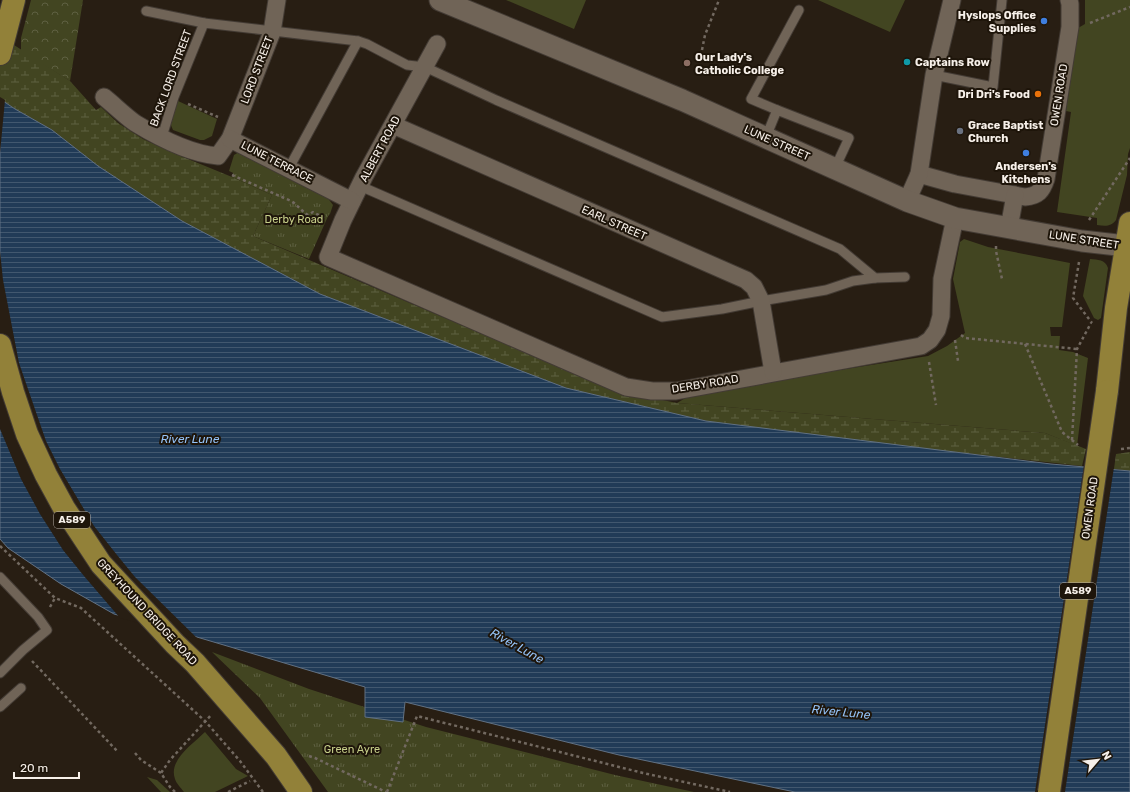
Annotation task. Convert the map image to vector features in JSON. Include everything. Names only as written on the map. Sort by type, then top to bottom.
[{"type":"main road","points":[[0,54],[14,0]]},
{"type":"main road","name":"OWEN ROAD","points":[[1049,792],[1107,391],[1116,308],[1130,223]]},
{"type":"main road","name":"GREYHOUND BRIDGE ROAD","points":[[0,345],[13,392],[27,434],[46,475],[64,508],[101,564],[175,644],[195,663],[276,756],[301,792]]},
{"type":"street","name":"LORD STREET","points":[[230,139],[272,32],[277,0]]},
{"type":"street","name":"LUNE STREET","points":[[440,0],[682,100],[907,201],[955,218],[1082,241],[1126,246]]},
{"type":"street","points":[[907,201],[919,174],[934,75],[952,0]]},
{"type":"street","name":"OWEN ROAD","points":[[1020,196],[1033,196],[1039,193],[1046,179],[1070,27],[1069,2]]},
{"type":"street","name":"ALBERT ROAD","points":[[328,256],[356,193],[437,44]]},
{"type":"street","name":"LUNE TERRACE","points":[[104,97],[134,122],[162,138],[205,155],[218,156],[230,139],[289,168],[356,193]]},
{"type":"street","name":"EARL STREET","points":[[392,125],[746,280],[754,287],[761,301],[773,372]]},
{"type":"street","points":[[919,174],[955,184],[1020,196],[1004,227]]},
{"type":"street","name":"DERBY ROAD","points":[[328,256],[626,387],[652,391],[676,391],[921,346],[930,340],[937,330],[941,316],[942,279],[955,218]]},
{"type":"lane","points":[[934,75],[993,87],[1002,0]]},
{"type":"lane","points":[[799,10],[751,99],[848,138],[835,168]]},
{"type":"lane","points":[[146,11],[204,23]]},
{"type":"lane","name":"BACK LORD STREET","points":[[162,138],[174,97],[204,23],[358,41],[367,44],[407,65],[425,67],[496,100],[840,249],[875,278]]},
{"type":"lane","points":[[289,168],[358,41]]},
{"type":"lane","points":[[766,137],[777,110]]},
{"type":"lane","points":[[356,193],[662,317],[722,309],[826,290],[854,281],[905,276]]},
{"type":"lane","points":[[0,577],[38,617],[47,630],[23,650],[0,673]]},
{"type":"lane","points":[[0,707],[21,688]]},
{"type":"path","points":[[702,50],[705,35],[719,0]]},
{"type":"path","points":[[1070,27],[1085,24],[1130,7]]},
{"type":"path","points":[[186,103],[222,119]]},
{"type":"path","points":[[1089,221],[1130,158]]},
{"type":"path","points":[[232,175],[297,204],[301,211],[308,215],[313,212],[326,219]]},
{"type":"path","points":[[1002,279],[996,251],[1004,227]]},
{"type":"path","points":[[1080,258],[1073,298],[1092,323]]},
{"type":"path","points":[[961,335],[965,338],[1077,349],[1072,440],[1062,432],[1025,344]]},
{"type":"path","points":[[955,338],[958,361]]},
{"type":"path","points":[[929,358],[936,405]]},
{"type":"path","points":[[0,546],[55,598],[81,608],[205,721],[240,761],[264,792]]},
{"type":"path","points":[[31,659],[118,752]]},
{"type":"path","points":[[309,756],[387,792],[417,716],[643,773],[730,792]]},
{"type":"path","points":[[161,773],[170,760],[205,721]]},
{"type":"path","points":[[135,753],[141,760],[161,773],[175,792]]},
{"type":"path","points":[[228,792],[250,781]]},
{"type":"green space","points":[[31,0],[83,0],[70,81],[21,51],[21,38]]},
{"type":"green space","points":[[506,0],[586,0],[574,29]]},
{"type":"green space","points":[[818,0],[905,0],[890,32]]},
{"type":"green space","points":[[1085,0],[1130,0],[1130,148],[1128,154],[1127,175],[1116,220],[1108,226],[1097,225],[1097,218],[1057,212],[1071,112],[1066,111],[1078,28],[1085,24]]},
{"type":"green space","points":[[0,36],[70,81],[96,110],[101,107],[118,123],[143,139],[272,195],[253,236],[494,339],[633,394],[677,403],[1045,433],[1086,449],[1082,466],[872,443],[706,421],[566,388],[319,294],[182,221],[98,166],[52,130],[0,99]]},
{"type":"green space","points":[[178,101],[217,119],[212,136],[204,140],[200,140],[173,130],[170,123]]},
{"type":"green space","points":[[239,152],[327,197],[333,205],[330,214],[327,217],[229,171],[234,155]]},
{"type":"green space","name":"Derby Road","points":[[244,161],[250,162],[321,198],[328,204],[329,214],[309,259],[253,236],[272,195],[232,177],[236,164]]},
{"type":"green space","points":[[964,239],[988,247],[1070,263],[1062,327],[1050,327],[1051,336],[1060,336],[1059,350],[1073,352],[1088,358],[1077,446],[1045,433],[677,403],[694,393],[928,356],[947,346],[965,333],[953,279],[960,242]]},
{"type":"green space","points":[[1090,259],[1103,261],[1108,268],[1101,318],[1098,320],[1094,318],[1083,296]]},
{"type":"green space","points":[[1130,452],[1130,471],[1114,469],[1116,454]]},
{"type":"green space","name":"Green Ayre","points":[[212,652],[309,689],[426,727],[615,775],[694,792],[328,792],[260,698]]},
{"type":"green space","points":[[205,732],[236,769],[248,776],[215,792],[184,792],[177,784],[175,779],[175,765],[188,747]]},
{"type":"green space","points":[[147,777],[157,780],[170,792],[161,792]]},
{"type":"water","name":"River Lune","points":[[0,99],[52,130],[98,166],[182,221],[320,294],[566,388],[706,421],[1051,464],[1130,471],[1130,792],[795,792],[619,755],[405,702],[403,722],[365,717],[365,687],[114,614],[61,584],[8,548],[0,539]]},
{"type":"pier","points":[[0,97],[5,100],[0,153]]},
{"type":"pier","points":[[0,251],[3,280],[19,363],[46,441],[60,469],[94,526],[117,555],[135,577],[199,640],[120,618],[63,550],[40,514],[21,479],[0,429]]},
{"type":"pier","points":[[1084,465],[1114,467],[1065,792],[1035,792]]},
{"type":"place","name":"Hyslops Office Supplies","points":[[1044,21]]},
{"type":"place","name":"Captains Row","points":[[907,62]]},
{"type":"place","name":"Our Lady's Catholic College","points":[[687,63]]},
{"type":"place","name":"Dri Dri's Food","points":[[1038,94]]},
{"type":"place","name":"Grace Baptist Church","points":[[960,131]]},
{"type":"place","name":"Andersen's Kitchens","points":[[1026,153]]}]
